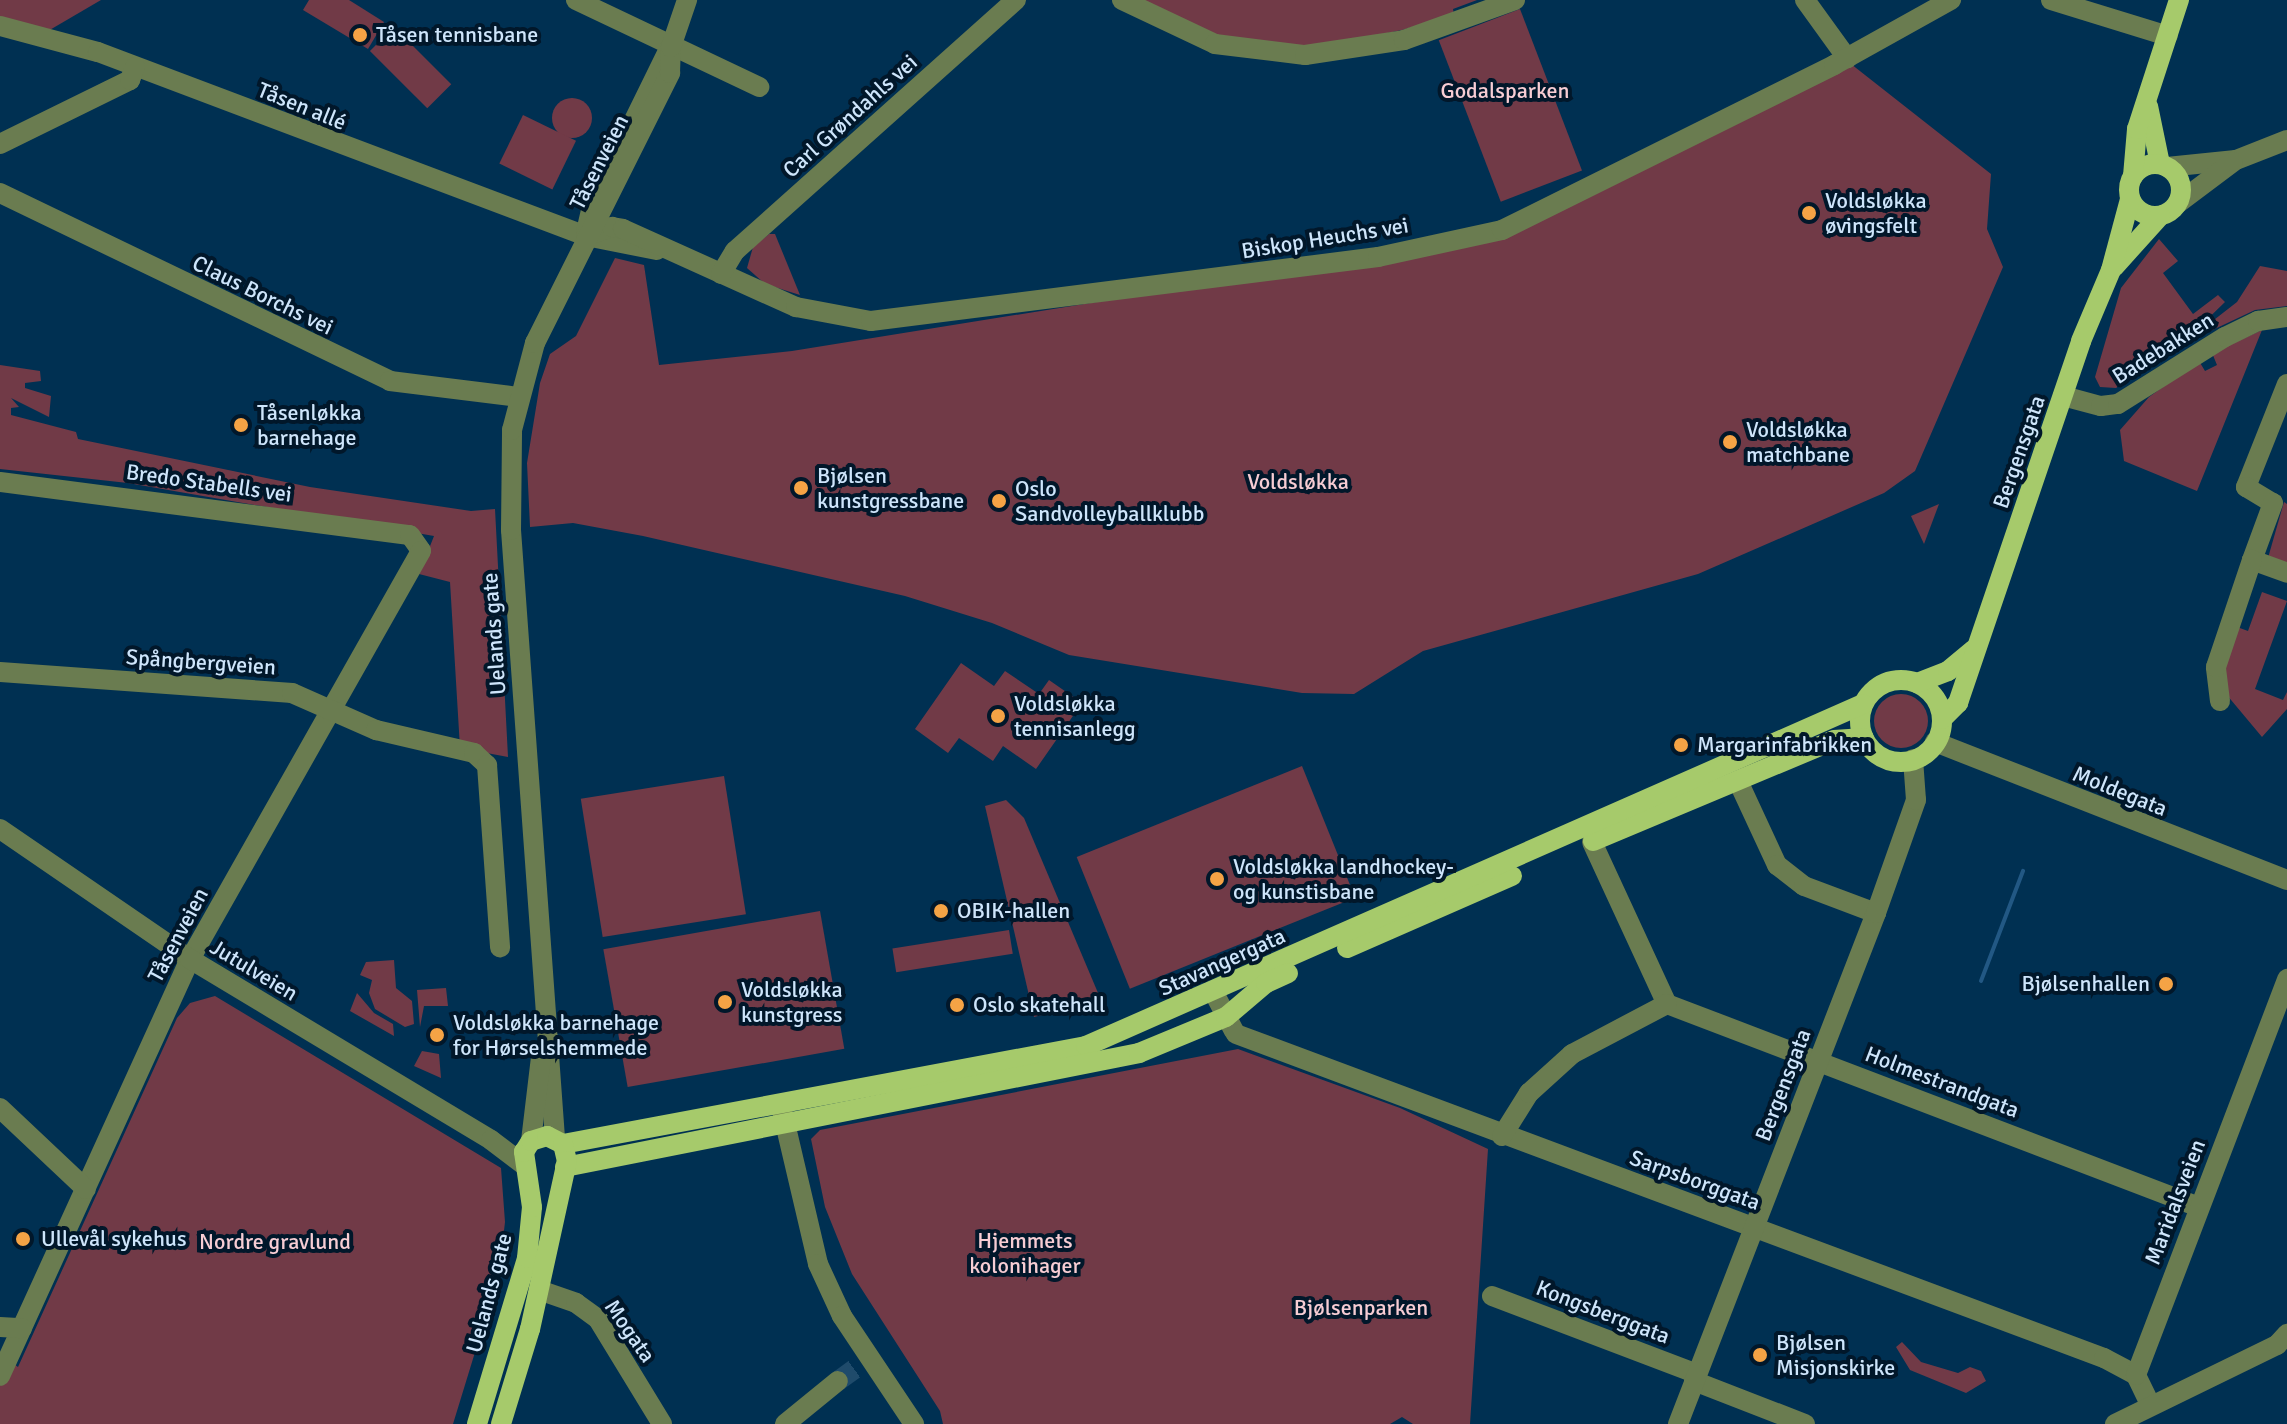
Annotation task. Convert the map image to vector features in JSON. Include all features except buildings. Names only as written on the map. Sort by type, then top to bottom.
[{"type":"main road","points":[[2148,106],[2164,166],[2180,183],[2177,204],[2160,216],[2142,213],[2130,199],[2137,129],[2148,106],[2179,0]]},
{"type":"main road","points":[[2133,176],[2144,166],[2164,166]]},
{"type":"main road","name":"Bergensgata","points":[[1942,719],[1958,703],[1973,650],[2111,270],[2130,199]]},
{"type":"main road","name":"Bergensgata","points":[[2111,270],[2160,216]]},
{"type":"main road","points":[[1917,683],[1934,698],[1942,719],[1935,742],[1913,759],[1890,760],[1864,738],[1863,704],[1888,682],[1917,683],[1948,671],[1973,650]]},
{"type":"main road","name":"Stavangergata","points":[[563,1170],[784,1115],[1086,1046],[1863,704]]},
{"type":"main road","name":"Stavangergata","points":[[559,1141],[784,1115],[1139,1053],[1205,1026],[1231,1026],[1266,983],[1834,740],[1864,738]]},
{"type":"main road","points":[[559,1141],[528,1156],[545,1180],[563,1170]]},
{"type":"main road","name":"Uelands gate","points":[[501,1424],[539,1290],[563,1170],[559,1141]]},
{"type":"main road","name":"Uelands gate","points":[[477,1424],[527,1258],[532,1207],[528,1156]]},
{"type":"street","points":[[576,0],[759,87]]},
{"type":"street","name":"Tåsenveien","points":[[586,236],[592,206],[671,47],[687,0]]},
{"type":"street","name":"Carl Grøndahls vei","points":[[721,274],[735,251],[1016,0]]},
{"type":"street","points":[[1122,0],[1215,44],[1305,55],[1404,40],[1515,0]]},
{"type":"street","points":[[1805,0],[1847,58]]},
{"type":"street","name":"Biskop Heuchs vei","points":[[586,236],[612,227],[796,307],[871,321],[1378,257],[1502,230],[1847,58],[1951,0]]},
{"type":"street","points":[[2051,0],[2168,36]]},
{"type":"street","name":"Tåsen allé","points":[[0,26],[135,67],[586,236]]},
{"type":"street","points":[[0,144],[130,80],[135,67]]},
{"type":"street","points":[[2177,204],[2236,160],[2287,140]]},
{"type":"street","points":[[2164,166],[2236,160]]},
{"type":"street","name":"Claus Borchs vei","points":[[0,193],[390,381],[519,397]]},
{"type":"street","name":"Uelands gate","points":[[559,1141],[546,1041],[511,530],[510,452],[519,397],[535,343],[586,236]]},
{"type":"street","name":"Badebakken","points":[[2063,396],[2101,406],[2118,404],[2225,337],[2258,321],[2287,317]]},
{"type":"street","points":[[2220,701],[2216,667],[2273,503],[2246,487],[2287,384]]},
{"type":"street","name":"Bredo Stabells vei","points":[[0,482],[410,535]]},
{"type":"street","name":"Tåsenveien","points":[[0,1376],[190,959],[420,554],[419,542],[410,535]]},
{"type":"street","points":[[2252,560],[2287,573]]},
{"type":"street","name":"Spångbergveien","points":[[0,672],[292,693],[387,734],[474,753],[487,765],[500,948]]},
{"type":"street","name":"Moldegata","points":[[1935,742],[2287,880]]},
{"type":"street","name":"Bergensgata","points":[[1678,1424],[1876,913],[1916,800],[1913,759]]},
{"type":"street","points":[[1738,781],[1777,865],[1804,886],[1876,913]]},
{"type":"street","name":"Jutulveien","points":[[0,829],[190,959],[491,1140],[528,1156]]},
{"type":"street","points":[[1502,1136],[1529,1093],[1572,1054],[1667,1004],[1592,842]]},
{"type":"street","name":"Maridalsveien","points":[[2136,1375],[2287,979]]},
{"type":"street","points":[[1213,991],[1231,1026]]},
{"type":"street","name":"Holmestrandgata","points":[[1667,1004],[2199,1207]]},
{"type":"street","name":"Sarpsborggata","points":[[1231,1026],[1266,1046],[2104,1358],[2136,1375]]},
{"type":"street","name":"Uelands gate","points":[[528,1156],[546,1041]]},
{"type":"street","points":[[0,1108],[86,1189]]},
{"type":"street","points":[[784,1115],[818,1264],[865,1362],[914,1424]]},
{"type":"street","name":"Mogata","points":[[539,1290],[576,1303],[598,1319],[662,1424]]},
{"type":"street","name":"Kongsberggata","points":[[1492,1296],[1805,1424]]},
{"type":"street","points":[[0,1327],[22,1328]]},
{"type":"street","points":[[2115,1424],[2150,1404],[2277,1345],[2287,1334]]},
{"type":"street","points":[[2136,1375],[2150,1404]]},
{"type":"street","points":[[785,1424],[838,1381]]},
{"type":"green space","points":[[0,0],[101,0],[36,38],[0,27]]},
{"type":"green space","name":"Tåsen tennisbane","points":[[309,0],[349,0],[384,22],[368,49],[303,10]]},
{"type":"green space","name":"Godalsparken","points":[[1133,0],[1477,0],[1453,9],[1454,15],[1402,30],[1311,49],[1222,37]]},
{"type":"green space","name":"Godalsparken","points":[[1520,9],[1582,171],[1501,202],[1439,40]]},
{"type":"green space","points":[[394,27],[451,84],[427,108],[370,51]]},
{"type":"green space","name":"Voldsløkka","points":[[1851,64],[1991,174],[1987,229],[2003,267],[1915,471],[1884,493],[1698,574],[1423,651],[1354,694],[1302,693],[1069,655],[992,623],[905,596],[643,536],[573,523],[530,527],[527,463],[540,383],[550,354],[576,336],[615,258],[644,265],[659,365],[792,351],[1357,260],[1502,227]]},
{"type":"green space","points":[[572,98],[586,104],[592,118],[586,132],[572,138],[558,132],[552,118],[558,104]]},
{"type":"green space","points":[[523,115],[576,141],[552,189],[499,164]]},
{"type":"green space","points":[[769,234],[775,234],[800,295],[765,284],[747,268],[753,247]]},
{"type":"green space","points":[[2159,239],[2178,261],[2163,273],[2193,314],[2218,295],[2225,302],[2188,338],[2116,388],[2100,387],[2095,377],[2121,288]]},
{"type":"green space","points":[[2260,266],[2287,271],[2287,306],[2255,310],[2204,334],[2210,323],[2237,302]]},
{"type":"green space","points":[[2262,330],[2197,491],[2124,461],[2120,430],[2149,397],[2199,361],[2205,371],[2217,365],[2212,353]]},
{"type":"green space","points":[[0,365],[40,371],[41,381],[25,383],[25,388],[51,396],[49,417],[11,398],[19,407],[11,408],[11,415],[76,432],[78,439],[310,487],[471,511],[495,509],[508,757],[460,748],[450,582],[419,574],[434,536],[128,483],[0,469]]},
{"type":"green space","points":[[2284,502],[2287,504],[2287,566],[2268,558]]},
{"type":"green space","points":[[1939,504],[1924,544],[1911,516]]},
{"type":"green space","points":[[2262,592],[2287,601],[2255,689],[2283,700],[2287,692],[2287,709],[2262,737],[2216,682],[2237,627],[2248,631]]},
{"type":"green space","name":"Voldsløkka tennisanlegg","points":[[961,663],[994,686],[1005,671],[1039,694],[1049,680],[1082,703],[1036,769],[1003,746],[993,761],[959,738],[948,753],[915,729]]},
{"type":"green space","points":[[1901,694],[1920,702],[1928,721],[1920,740],[1901,748],[1882,740],[1874,721],[1882,702]]},
{"type":"green space","name":"Voldsløkka landhockey- og kunstisbane","points":[[1302,766],[1355,898],[1130,989],[1077,857]]},
{"type":"green space","points":[[724,776],[746,914],[603,937],[581,799]]},
{"type":"green space","points":[[1006,800],[1024,818],[1101,1000],[1034,1017],[985,806]]},
{"type":"green space","name":"Voldsløkka kunstgress","points":[[820,911],[844,1049],[628,1087],[603,949]]},
{"type":"green space","points":[[1009,930],[1013,954],[896,972],[892,948]]},
{"type":"green space","points":[[394,960],[396,988],[412,1001],[414,1024],[405,1027],[375,1009],[369,993],[372,980],[360,975],[366,962]]},
{"type":"green space","points":[[446,988],[448,1006],[424,1006],[420,1027],[417,990]]},
{"type":"green space","points":[[357,993],[374,1013],[393,1024],[394,1036],[350,1011]]},
{"type":"green space","name":"Nordre gravlund","points":[[215,996],[501,1168],[505,1222],[499,1274],[453,1424],[0,1424],[0,1354],[18,1367],[177,1018],[190,1003]]},
{"type":"green space","name":"Hjemmets kolonihager","points":[[1238,1049],[1400,1108],[1488,1149],[1470,1424],[1413,1424],[1402,1417],[1390,1424],[943,1424],[940,1411],[852,1274],[825,1207],[811,1139],[820,1130]]},
{"type":"green space","points":[[422,1051],[439,1054],[441,1078],[414,1066]]},
{"type":"green space","points":[[1902,1342],[1921,1362],[1958,1373],[1970,1367],[1981,1371],[1986,1381],[1966,1393],[1910,1370],[1896,1347]]},
{"type":"waterway","points":[[1981,981],[2023,871]]},
{"type":"tunnel","points":[[838,1381],[860,1365]]},
{"type":"place","name":"Tåsen tennisbane","points":[[360,35]]},
{"type":"place","name":"Voldsløkka øvingsfelt","points":[[1809,213]]},
{"type":"place","name":"Tåsenløkka barnehage","points":[[241,425]]},
{"type":"place","name":"Voldsløkka matchbane","points":[[1730,442]]},
{"type":"place","name":"Bjølsen kunstgressbane","points":[[801,488]]},
{"type":"place","name":"Oslo Sandvolleyballklubb","points":[[999,501]]},
{"type":"place","name":"Voldsløkka tennisanlegg","points":[[998,716]]},
{"type":"place","name":"Margarinfabrikken","points":[[1681,745]]},
{"type":"place","name":"Voldsløkka landhockey- og kunstisbane","points":[[1217,879]]},
{"type":"place","name":"OBIK-hallen","points":[[941,911]]},
{"type":"place","name":"Bjølsenhallen","points":[[2166,984]]},
{"type":"place","name":"Voldsløkka kunstgress","points":[[725,1002]]},
{"type":"place","name":"Oslo skatehall","points":[[957,1005]]},
{"type":"place","name":"Voldsløkka barnehage for Hørselshemmede","points":[[437,1035]]},
{"type":"place","name":"Ullevål sykehus","points":[[23,1239]]},
{"type":"place","name":"Bjølsen Misjonskirke","points":[[1760,1355]]},
{"type":"park label","name":"Bjølsenparken","points":[[1361,1308]]}]
